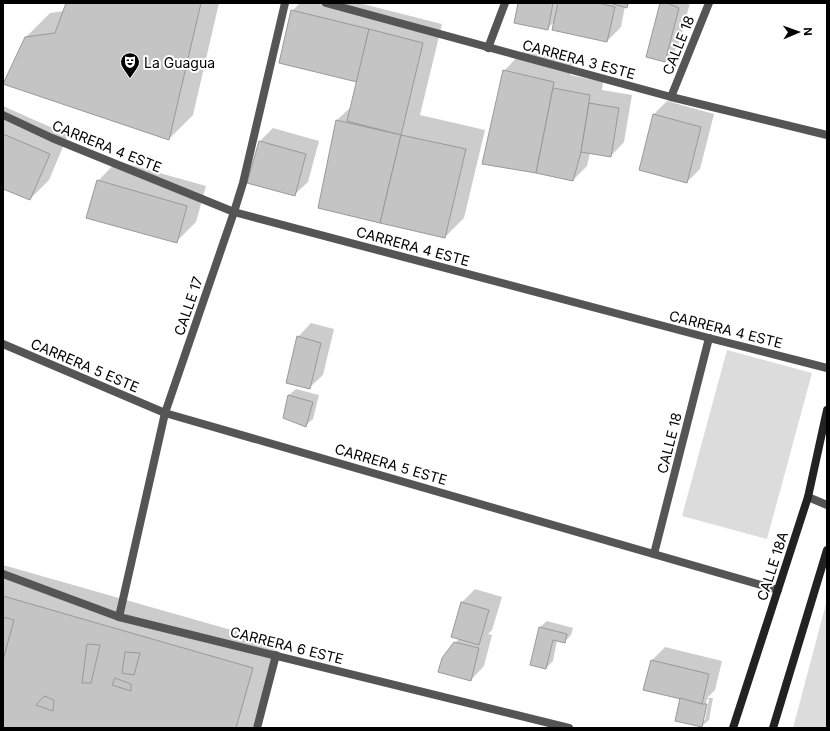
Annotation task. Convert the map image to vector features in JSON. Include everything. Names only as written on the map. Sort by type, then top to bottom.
[{"type":"main road","name":"CALLE 18A","points":[[733,728],[808,497],[827,410]]},
{"type":"main road","points":[[773,728],[827,550]]},
{"type":"street","name":"CALLE 17","points":[[119,617],[165,413],[243,184],[284,3]]},
{"type":"street","name":"CARRERA 3 ESTE","points":[[326,3],[671,97],[827,135]]},
{"type":"street","points":[[488,48],[505,3]]},
{"type":"street","name":"CALLE 18","points":[[671,97],[709,3]]},
{"type":"street","name":"CARRERA 4 ESTE","points":[[3,115],[52,138],[234,212],[827,368]]},
{"type":"street","name":"CALLE 18","points":[[654,554],[709,338]]},
{"type":"street","name":"CARRERA 5 ESTE","points":[[3,344],[165,413],[778,590]]},
{"type":"street","points":[[808,497],[827,505]]},
{"type":"street","name":"CARRERA 6 ESTE","points":[[3,574],[119,617],[570,728]]},
{"type":"street","points":[[257,728],[276,655]]},
{"type":"shaded area","points":[[727,350],[812,373],[767,539],[682,516]]},
{"type":"shaded area","points":[[827,600],[827,728],[793,728]]},
{"type":"building","points":[[66,3],[201,3],[169,140],[3,84],[25,37],[55,33]]},
{"type":"building","points":[[518,3],[553,3],[548,30],[514,23]]},
{"type":"building","points":[[558,3],[598,3],[615,7],[607,42],[552,30]]},
{"type":"building","points":[[610,3],[628,3],[627,8]]},
{"type":"building","points":[[660,3],[667,3],[679,8],[665,62],[646,57]]},
{"type":"building","points":[[291,10],[369,29],[357,82],[279,63]]},
{"type":"building","points":[[369,29],[423,43],[401,135],[347,121]]},
{"type":"building","points":[[503,70],[554,82],[536,173],[482,164]]},
{"type":"building","points":[[553,88],[590,95],[581,152],[573,181],[536,173]]},
{"type":"building","points":[[589,103],[619,108],[611,157],[581,152]]},
{"type":"building","points":[[653,114],[701,127],[687,183],[639,170]]},
{"type":"building","points":[[336,120],[401,135],[380,223],[318,208]]},
{"type":"building","points":[[3,134],[50,154],[30,200],[3,189]]},
{"type":"building","points":[[401,135],[466,149],[445,238],[380,223]]},
{"type":"building","points":[[259,141],[306,154],[295,196],[247,183]]},
{"type":"building","points":[[97,180],[187,206],[177,243],[86,218]]},
{"type":"building","points":[[297,336],[321,343],[310,389],[286,383]]},
{"type":"building","points":[[288,395],[313,402],[306,427],[283,418]]},
{"type":"building","points":[[3,596],[253,668],[236,728],[3,728]]},
{"type":"building","points":[[461,602],[489,610],[479,645],[451,637]]},
{"type":"building","points":[[3,617],[14,620],[3,660]]},
{"type":"building","points":[[539,627],[567,634],[565,643],[553,640],[546,669],[530,665]]},
{"type":"building","points":[[454,642],[479,648],[471,681],[438,672],[442,658]]},
{"type":"building","points":[[87,644],[100,645],[91,683],[82,683]]},
{"type":"building","points":[[125,652],[140,653],[134,675],[122,673]]},
{"type":"building","points":[[651,660],[709,674],[702,704],[643,690]]},
{"type":"building","points":[[115,678],[131,684],[131,691],[112,685]]},
{"type":"building","points":[[44,696],[54,700],[53,711],[36,705]]},
{"type":"building","points":[[680,698],[707,704],[702,727],[675,721]]},
{"type":"place","name":"La Guagua","points":[[130,79]]}]
